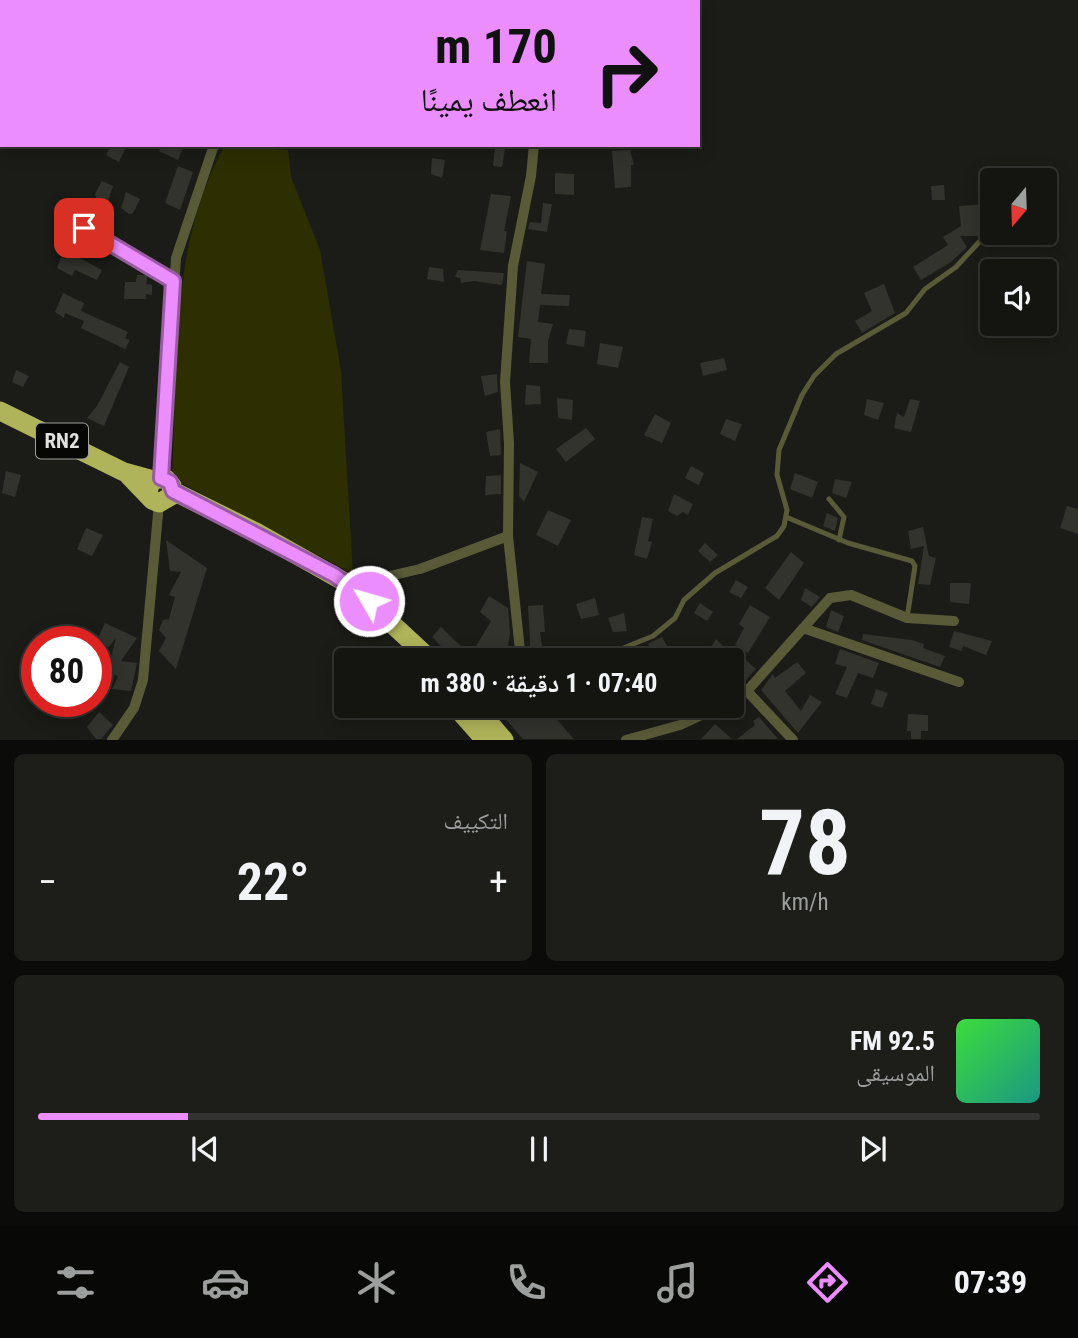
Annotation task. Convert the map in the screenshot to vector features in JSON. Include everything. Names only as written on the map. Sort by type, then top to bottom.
[{"type":"highway","name":"RN2","points":[[0,411],[160,491],[344,595],[401,648]]},
{"type":"highway","name":"RN2","points":[[160,491],[256,532],[350,585],[418,648]]},
{"type":"highway","points":[[466,718],[485,740]]},
{"type":"highway","points":[[492,718],[504,740]]},
{"type":"street","points":[[112,740],[134,708],[143,680],[160,491],[173,281],[180,242],[213,147]]},
{"type":"street","points":[[520,648],[508,536],[505,354],[513,266],[531,176],[534,147]]},
{"type":"street","points":[[350,585],[420,569],[508,536]]},
{"type":"street","points":[[744,693],[830,598],[843,595],[872,602],[907,618],[954,621]]},
{"type":"street","points":[[803,628],[959,682]]},
{"type":"street","points":[[747,691],[793,740]]},
{"type":"street","points":[[626,740],[681,725],[696,718]]},
{"type":"lane","points":[[62,215],[173,281]]},
{"type":"lane","points":[[622,648],[639,643],[664,629],[690,594],[724,565],[777,536],[786,517],[776,462],[791,421],[814,376],[836,354],[885,329],[906,313],[925,289],[956,267],[980,241]]},
{"type":"lane","points":[[829,499],[844,517],[839,540]]},
{"type":"lane","points":[[786,517],[839,540],[912,561],[915,566],[907,618]]},
{"type":"shaded area","points":[[224,147],[288,150],[291,177],[320,250],[341,371],[353,574],[172,478],[180,307],[185,265],[207,183]]},
{"type":"building","points":[[110,147],[126,147],[119,162],[106,155]]},
{"type":"building","points":[[161,147],[183,147],[178,160],[159,151]]},
{"type":"building","points":[[495,148],[505,149],[502,167],[493,166]]},
{"type":"building","points":[[630,150],[634,165],[631,165],[631,187],[615,188],[612,151]]},
{"type":"building","points":[[432,158],[445,160],[442,178],[431,174]]},
{"type":"building","points":[[178,166],[193,172],[180,210],[165,203]]},
{"type":"building","points":[[555,173],[574,174],[574,195],[555,194]]},
{"type":"building","points":[[102,181],[113,186],[108,201],[101,202],[95,194]]},
{"type":"building","points":[[944,185],[945,200],[932,200],[931,186]]},
{"type":"building","points":[[126,192],[140,199],[133,213],[129,214],[121,208]]},
{"type":"building","points":[[491,194],[511,196],[504,231],[507,231],[504,253],[480,250]]},
{"type":"building","points":[[543,203],[552,204],[547,232],[528,229],[530,222],[541,223]]},
{"type":"building","points":[[980,205],[978,236],[960,236],[967,247],[951,262],[921,280],[913,267],[948,245],[943,237],[961,226],[959,206]]},
{"type":"building","points":[[69,252],[102,270],[97,280],[75,270],[72,276],[57,268],[61,257],[66,259]]},
{"type":"building","points":[[527,261],[545,264],[541,294],[570,295],[569,306],[540,305],[538,322],[553,324],[548,341],[548,363],[529,363],[531,339],[518,337]]},
{"type":"building","points":[[429,267],[443,269],[444,282],[427,279]]},
{"type":"building","points":[[458,270],[504,273],[502,285],[474,281],[461,283],[460,278],[455,277]]},
{"type":"building","points":[[137,275],[148,275],[146,284],[152,285],[152,295],[146,294],[146,299],[124,299],[125,282],[136,282]]},
{"type":"building","points":[[884,284],[895,313],[862,333],[855,321],[872,311],[864,293]]},
{"type":"building","points":[[63,293],[84,303],[81,311],[128,332],[125,338],[130,340],[125,349],[81,328],[84,321],[65,313],[64,318],[55,312]]},
{"type":"building","points":[[569,329],[586,331],[584,347],[566,344]]},
{"type":"building","points":[[600,343],[623,347],[618,368],[597,364]]},
{"type":"building","points":[[724,358],[727,370],[703,376],[700,363]]},
{"type":"building","points":[[120,362],[129,367],[104,426],[87,418],[97,406]]},
{"type":"building","points":[[16,370],[29,376],[23,387],[12,382]]},
{"type":"building","points":[[497,374],[498,392],[485,396],[481,376]]},
{"type":"building","points":[[526,385],[540,386],[541,404],[525,405]]},
{"type":"building","points":[[557,398],[573,400],[572,420],[558,418]]},
{"type":"building","points":[[867,399],[884,403],[878,420],[864,415]]},
{"type":"building","points":[[910,399],[920,401],[911,432],[894,428],[897,413],[904,417]]},
{"type":"building","points":[[655,414],[671,423],[662,443],[644,435]]},
{"type":"building","points":[[726,419],[742,424],[735,441],[720,434]]},
{"type":"building","points":[[586,428],[595,439],[566,462],[556,449]]},
{"type":"building","points":[[500,429],[501,455],[490,456],[486,432]]},
{"type":"building","points":[[520,463],[538,472],[524,502],[519,496]]},
{"type":"building","points":[[691,466],[704,473],[699,485],[685,478]]},
{"type":"building","points":[[6,471],[21,475],[15,497],[2,493]]},
{"type":"building","points":[[795,473],[818,482],[812,498],[790,489]]},
{"type":"building","points":[[501,475],[501,494],[485,495],[486,476]]},
{"type":"building","points":[[835,479],[852,482],[846,498],[832,493]]},
{"type":"building","points":[[674,494],[693,504],[688,515],[683,512],[677,516],[668,511]]},
{"type":"building","points":[[1067,506],[1078,509],[1078,534],[1060,528]]},
{"type":"building","points":[[548,510],[571,520],[558,546],[536,535]]},
{"type":"building","points":[[827,513],[838,518],[835,531],[823,526]]},
{"type":"building","points":[[642,517],[653,519],[648,541],[652,542],[647,559],[634,555]]},
{"type":"building","points":[[923,527],[929,556],[936,558],[930,585],[918,584],[924,546],[911,549],[908,531]]},
{"type":"building","points":[[86,528],[103,535],[92,556],[77,549]]},
{"type":"building","points":[[166,540],[207,568],[176,669],[159,651],[166,638],[159,630],[163,620],[169,619],[175,597],[169,595],[181,572],[170,571]]},
{"type":"building","points":[[705,543],[718,555],[710,562],[698,551]]},
{"type":"building","points":[[791,552],[804,563],[779,600],[765,588]]},
{"type":"building","points":[[736,580],[748,587],[741,598],[729,592]]},
{"type":"building","points":[[950,583],[971,583],[969,604],[950,602]]},
{"type":"building","points":[[805,588],[820,597],[812,607],[801,600]]},
{"type":"building","points":[[489,596],[508,608],[510,634],[508,648],[475,648],[491,621],[480,612]]},
{"type":"building","points":[[595,598],[599,615],[581,619],[576,604]]},
{"type":"building","points":[[700,603],[713,612],[707,621],[694,613]]},
{"type":"building","points":[[543,605],[545,632],[540,632],[542,648],[530,648],[528,606]]},
{"type":"building","points":[[750,605],[770,617],[748,653],[744,648],[735,645],[744,628],[739,624]]},
{"type":"building","points":[[831,610],[844,616],[838,632],[826,627]]},
{"type":"building","points":[[624,613],[627,631],[613,632],[608,618]]},
{"type":"building","points":[[112,626],[137,638],[121,661],[137,663],[131,691],[112,689],[118,676],[112,674],[112,654],[116,638],[112,643]]},
{"type":"building","points":[[441,627],[463,648],[443,648],[432,637]]},
{"type":"building","points":[[954,631],[992,641],[986,655],[963,646],[962,651],[949,647]]},
{"type":"building","points":[[863,634],[912,640],[924,644],[923,648],[945,656],[940,667],[862,640]]},
{"type":"building","points":[[662,637],[668,648],[650,648],[648,644]]},
{"type":"building","points":[[716,639],[725,648],[710,648]]},
{"type":"building","points":[[840,649],[879,663],[873,678],[858,673],[847,698],[835,694],[847,667],[835,664]]},
{"type":"building","points":[[744,660],[756,669],[746,680],[744,678]]},
{"type":"building","points":[[797,662],[806,673],[785,691],[801,711],[810,695],[822,702],[798,733],[761,690],[773,674],[775,678]]},
{"type":"building","points":[[876,689],[888,693],[882,708],[871,704]]},
{"type":"building","points":[[908,714],[928,715],[928,731],[921,731],[921,739],[911,739],[911,731],[907,731]]},
{"type":"building","points":[[95,717],[104,717],[113,725],[101,739],[96,739],[87,727]]},
{"type":"building","points":[[759,717],[778,739],[737,739],[755,725],[753,721]]},
{"type":"building","points":[[505,718],[555,718],[574,739],[523,739]]},
{"type":"building","points":[[715,724],[732,739],[701,739]]},
{"type":"route","points":[[84,228],[173,281],[161,478],[170,482],[173,491],[334,575],[369,601]]}]
